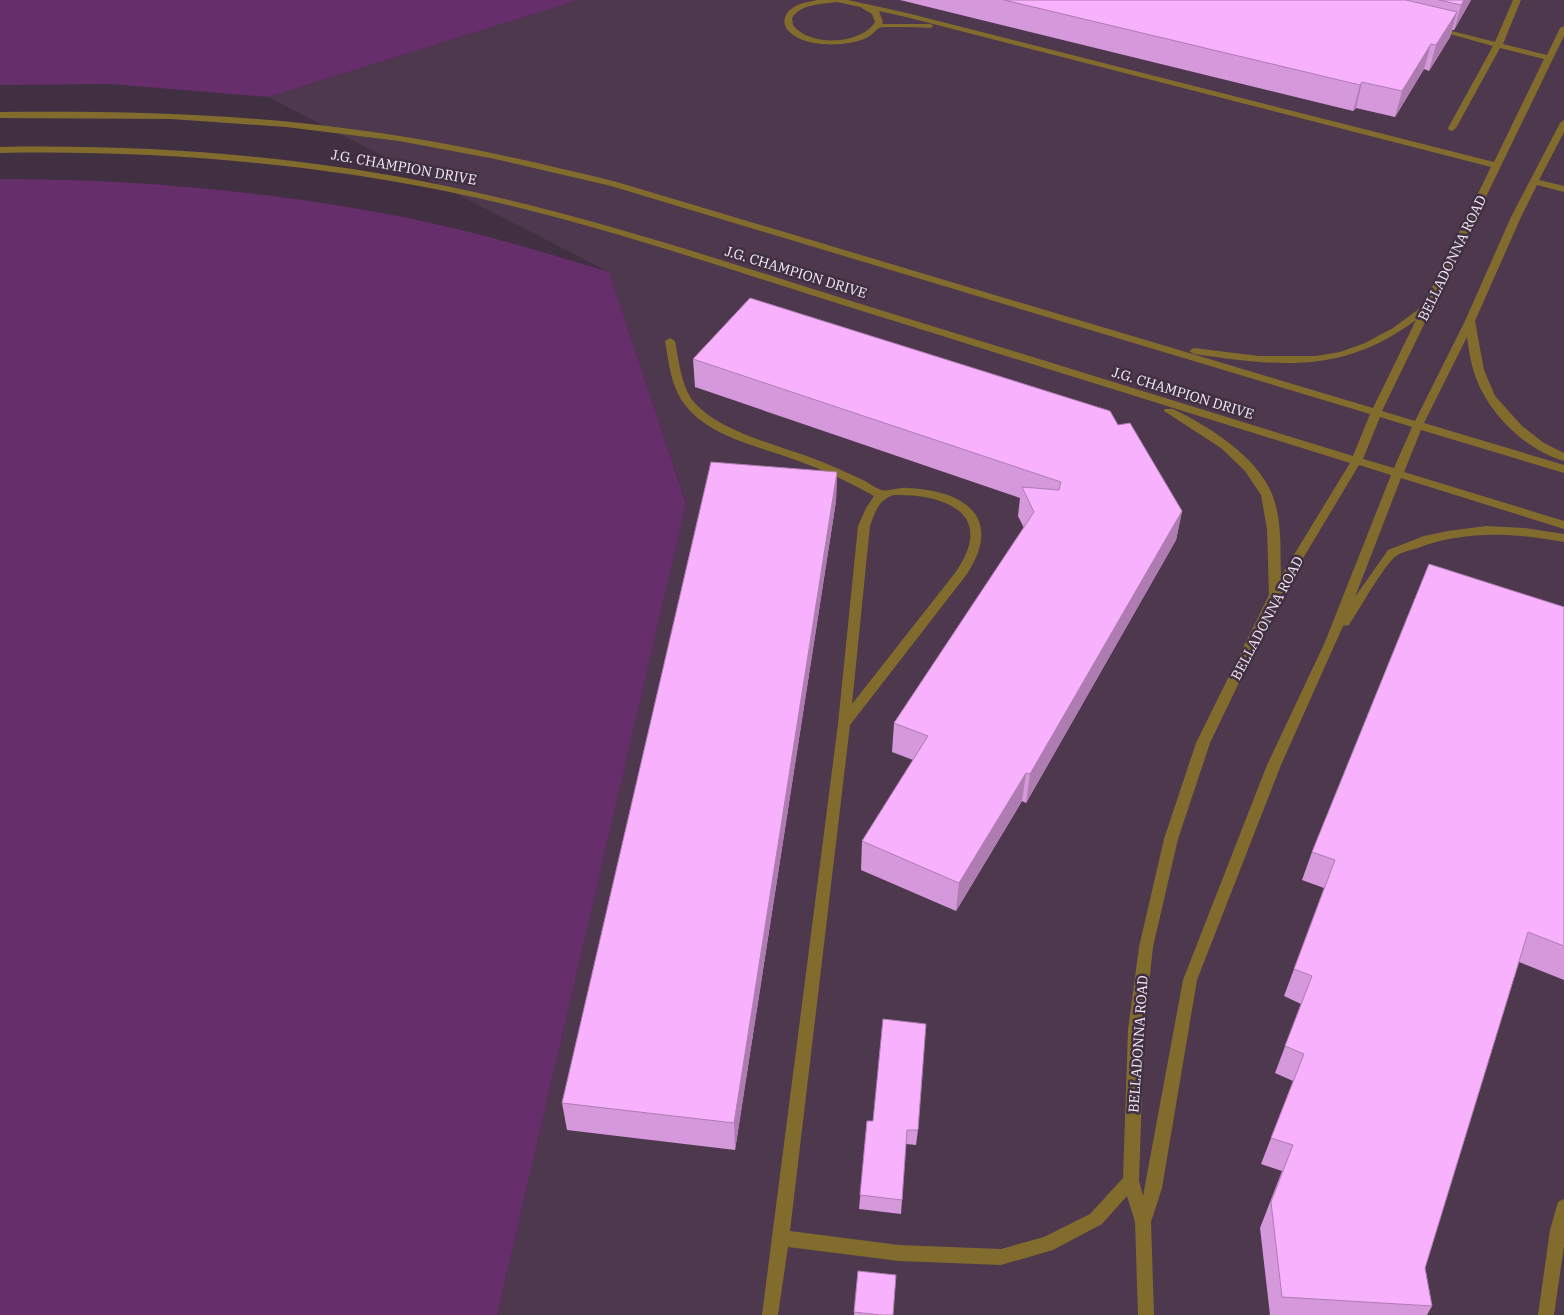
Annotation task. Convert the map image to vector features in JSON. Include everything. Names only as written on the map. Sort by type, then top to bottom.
[{"type":"street","points":[[865,6],[874,12],[879,19],[879,26],[865,38],[838,43],[823,42],[804,37],[791,29],[788,22],[790,15],[808,4],[837,0],[865,6],[907,15],[1497,166]]},
{"type":"street","points":[[1452,128],[1498,45],[1517,0]]},
{"type":"street","points":[[879,26],[945,26]]},
{"type":"street","points":[[1426,27],[1549,58]]},
{"type":"street","name":"BELLADONNA ROAD","points":[[1146,1315],[1143,1222],[1130,1181],[1136,1030],[1146,947],[1171,839],[1203,743],[1276,595],[1356,462],[1376,413],[1564,28]]},
{"type":"street","name":"J.G. CHAMPION DRIVE","points":[[0,115],[138,116],[265,123],[348,132],[454,148],[614,184],[1564,469]]},
{"type":"street","name":"BELLADONNA ROAD","points":[[1143,1222],[1154,1188],[1190,980],[1274,765],[1331,642],[1418,425],[1470,321],[1534,182],[1564,123]]},
{"type":"street","name":"J.G. CHAMPION DRIVE","points":[[0,150],[109,151],[269,162],[413,182],[480,196],[566,217],[630,236],[1564,525]]},
{"type":"street","points":[[1534,182],[1564,189]]},
{"type":"street","points":[[1150,344],[1250,359],[1283,362],[1317,361],[1370,346],[1406,324],[1430,304]]},
{"type":"street","points":[[1470,321],[1478,368],[1484,385],[1494,403],[1533,440],[1564,457]]},
{"type":"street","points":[[670,342],[679,385],[689,404],[700,415],[728,430],[849,477],[882,495]]},
{"type":"street","points":[[1118,388],[1189,420],[1222,443],[1250,470],[1267,496],[1272,521],[1276,595]]},
{"type":"street","points":[[770,1315],[782,1238],[844,724],[864,526],[872,506],[882,495],[897,491],[922,492],[949,501],[970,514],[976,526],[975,540],[970,559],[929,616],[844,724]]},
{"type":"street","points":[[1331,642],[1391,554],[1426,539],[1460,532],[1494,530],[1532,532],[1564,538]]},
{"type":"street","points":[[782,1238],[899,1252],[1001,1257],[1047,1244],[1096,1219],[1130,1181]]},
{"type":"street","points":[[1546,1315],[1558,1230],[1564,1207]]},
{"type":"shaded area","points":[[0,0],[578,0],[268,97],[111,84],[0,85]]},
{"type":"shaded area","points":[[578,0],[1564,0],[1564,1315],[497,1315],[686,502],[609,272],[268,97]]},
{"type":"shaded area","points":[[0,179],[163,185],[324,203],[453,228],[609,272],[686,503],[497,1315],[0,1315]]},
{"type":"building","points":[[1004,0],[1406,0],[1457,12],[1436,45],[1431,44],[1402,91],[1362,82],[1360,85]]},
{"type":"building","points":[[1439,0],[1464,0],[1461,5]]},
{"type":"building","points":[[750,298],[1110,411],[1118,425],[1130,423],[1182,511],[1030,774],[1026,773],[959,883],[862,841],[928,736],[894,723],[1034,512],[1022,487],[1059,490],[1061,482],[693,359]]},
{"type":"building","points":[[711,462],[837,472],[734,1123],[562,1103]]},
{"type":"building","points":[[1429,564],[1564,607],[1564,946],[1528,932],[1425,1268],[1432,1306],[1282,1297],[1271,1202],[1293,1145],[1271,1138],[1304,1054],[1285,1046],[1312,976],[1294,969],[1335,860],[1312,852]]},
{"type":"building","points":[[883,1019],[926,1024],[918,1130],[907,1130],[902,1200],[860,1195],[867,1121],[873,1121]]},
{"type":"building","points":[[858,1271],[896,1275],[893,1315],[854,1312]]}]
